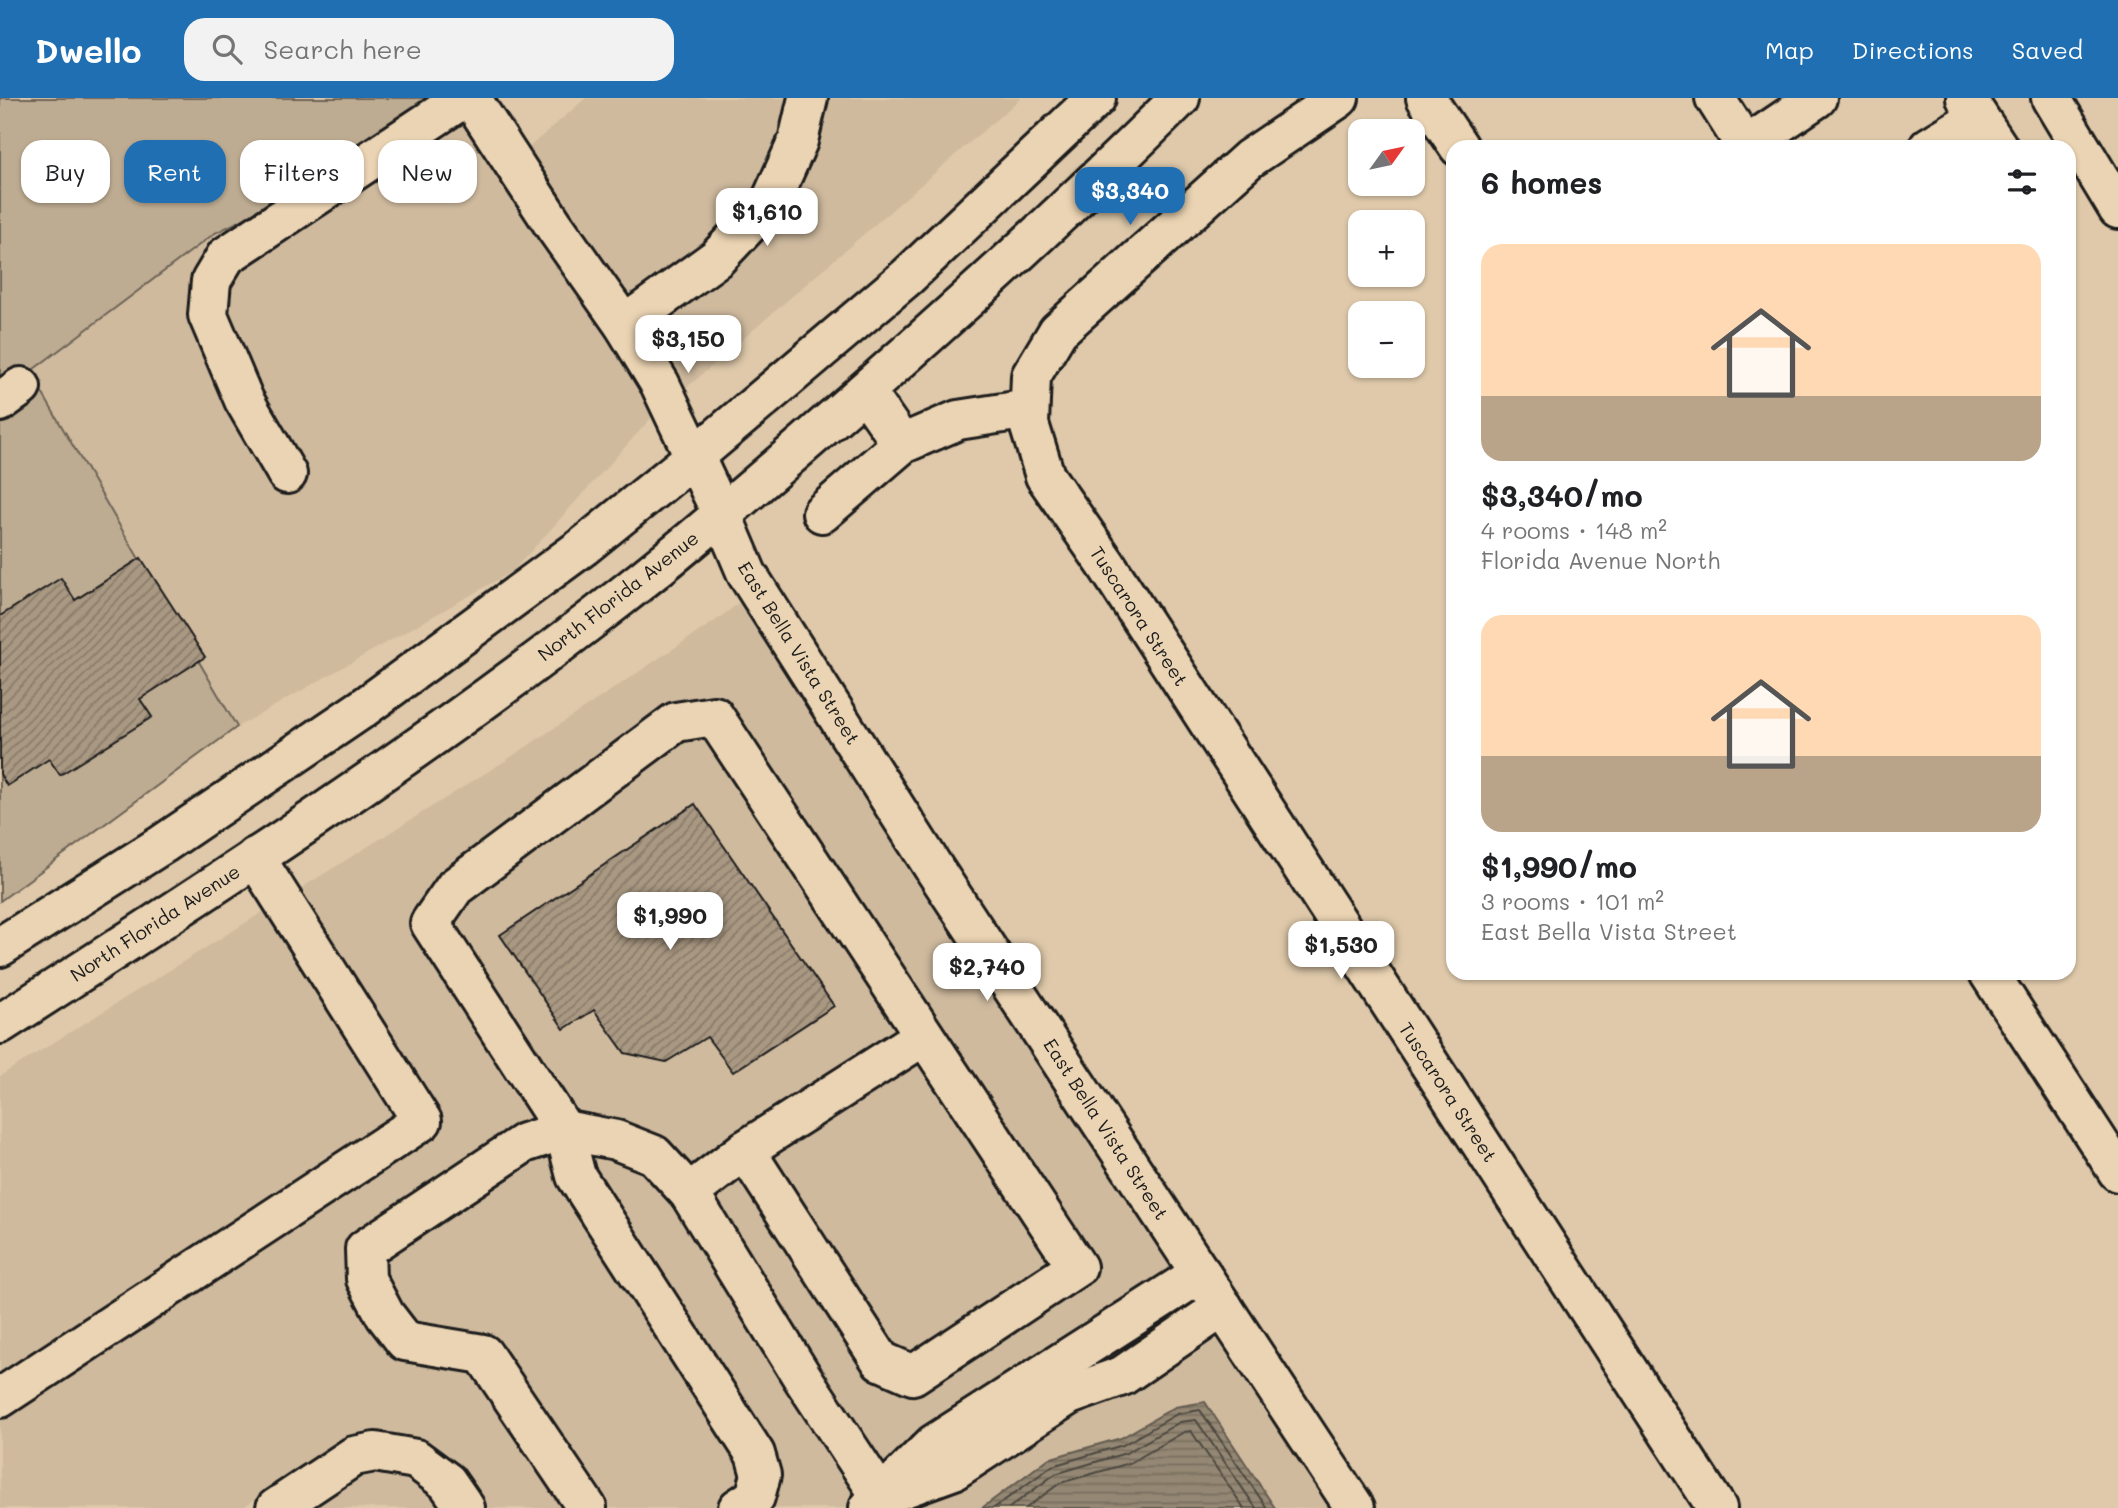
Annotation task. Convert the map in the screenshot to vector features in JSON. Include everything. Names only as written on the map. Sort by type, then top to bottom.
[{"type":"street","points":[[287,474],[243,400],[208,315],[211,281],[226,256],[464,98]]},
{"type":"street","name":"East Bella Vista Street","points":[[471,98],[555,227],[624,325],[660,384],[722,514],[747,574],[935,870],[1355,1508]]},
{"type":"street","points":[[624,325],[717,258],[771,201],[798,141],[808,98]]},
{"type":"street","points":[[0,947],[174,836],[362,709],[584,546],[907,277],[1096,98]]},
{"type":"street","name":"North Florida Avenue","points":[[0,1024],[411,752],[621,597],[722,514],[934,330],[1180,98]]},
{"type":"street","points":[[822,513],[902,444],[958,420],[1029,417],[1031,376],[1058,331],[1249,159],[1339,98]]},
{"type":"street","points":[[1426,98],[1455,140]]},
{"type":"street","points":[[1715,98],[1742,140]]},
{"type":"street","points":[[1756,140],[1817,98]]},
{"type":"street","points":[[2051,98],[2118,209]]},
{"type":"street","points":[[1943,140],[1981,121]]},
{"type":"street","points":[[864,391],[902,444]]},
{"type":"street","name":"Tuscarora Street","points":[[1029,417],[1045,476],[1106,564],[1717,1508]]},
{"type":"street","points":[[738,1508],[755,1497],[761,1475],[755,1454],[576,1176],[564,1130],[430,923],[455,887],[676,722],[713,716],[1077,1267],[913,1375],[881,1361],[745,1150]]},
{"type":"street","points":[[0,1398],[422,1121],[255,857]]},
{"type":"street","points":[[1994,980],[2118,1172]]},
{"type":"street","points":[[689,1193],[745,1150],[924,1036]]},
{"type":"street","points":[[587,1508],[484,1354],[405,1341],[384,1315],[366,1279],[365,1249],[524,1143],[564,1130],[616,1140],[654,1155],[689,1193],[875,1502]]},
{"type":"street","points":[[875,1502],[934,1444],[1201,1273]]},
{"type":"street","points":[[875,1502],[954,1469],[1069,1395],[1122,1376],[1223,1307]]},
{"type":"street","points":[[1080,1351],[1101,1383]]},
{"type":"street","points":[[276,1508],[354,1457],[375,1452],[416,1459],[447,1482],[464,1508]]},
{"type":"shaded area","points":[[0,98],[446,98],[457,114],[404,140],[378,140],[378,153],[364,160],[364,140],[240,140],[240,203],[276,203],[215,233],[30,372],[237,727],[0,901]]},
{"type":"shaded area","points":[[586,98],[789,98],[780,137],[754,192],[704,244],[630,298],[528,148]]},
{"type":"shaded area","points":[[828,98],[1021,98],[685,389],[650,329],[785,213],[816,148]]},
{"type":"shaded area","points":[[457,114],[474,140],[404,140]]},
{"type":"shaded area","points":[[477,145],[606,336],[653,416],[513,571],[237,727],[29,372],[215,233],[276,203],[364,203],[364,160],[378,153],[378,203],[477,203]]},
{"type":"shaded area","points":[[740,602],[918,881],[1331,1508],[1275,1508],[1205,1402],[1175,1407],[1121,1438],[1048,1459],[982,1508],[488,1508],[460,1467],[429,1441],[381,1433],[344,1441],[242,1508],[0,1508],[0,1076],[505,761]]},
{"type":"shaded area","points":[[374,1471],[406,1477],[432,1496],[440,1508],[309,1508],[360,1474]]},
{"type":"water","points":[[1205,1402],[1275,1508],[982,1508],[1048,1459],[1121,1438],[1175,1407]]},
{"type":"building","points":[[141,558],[205,657],[140,699],[152,717],[60,775],[49,759],[7,786],[0,774],[0,616],[61,578],[75,600]]},
{"type":"building","points":[[695,804],[834,1006],[733,1072],[707,1037],[666,1062],[625,1053],[594,1010],[564,1029],[500,935]]}]
